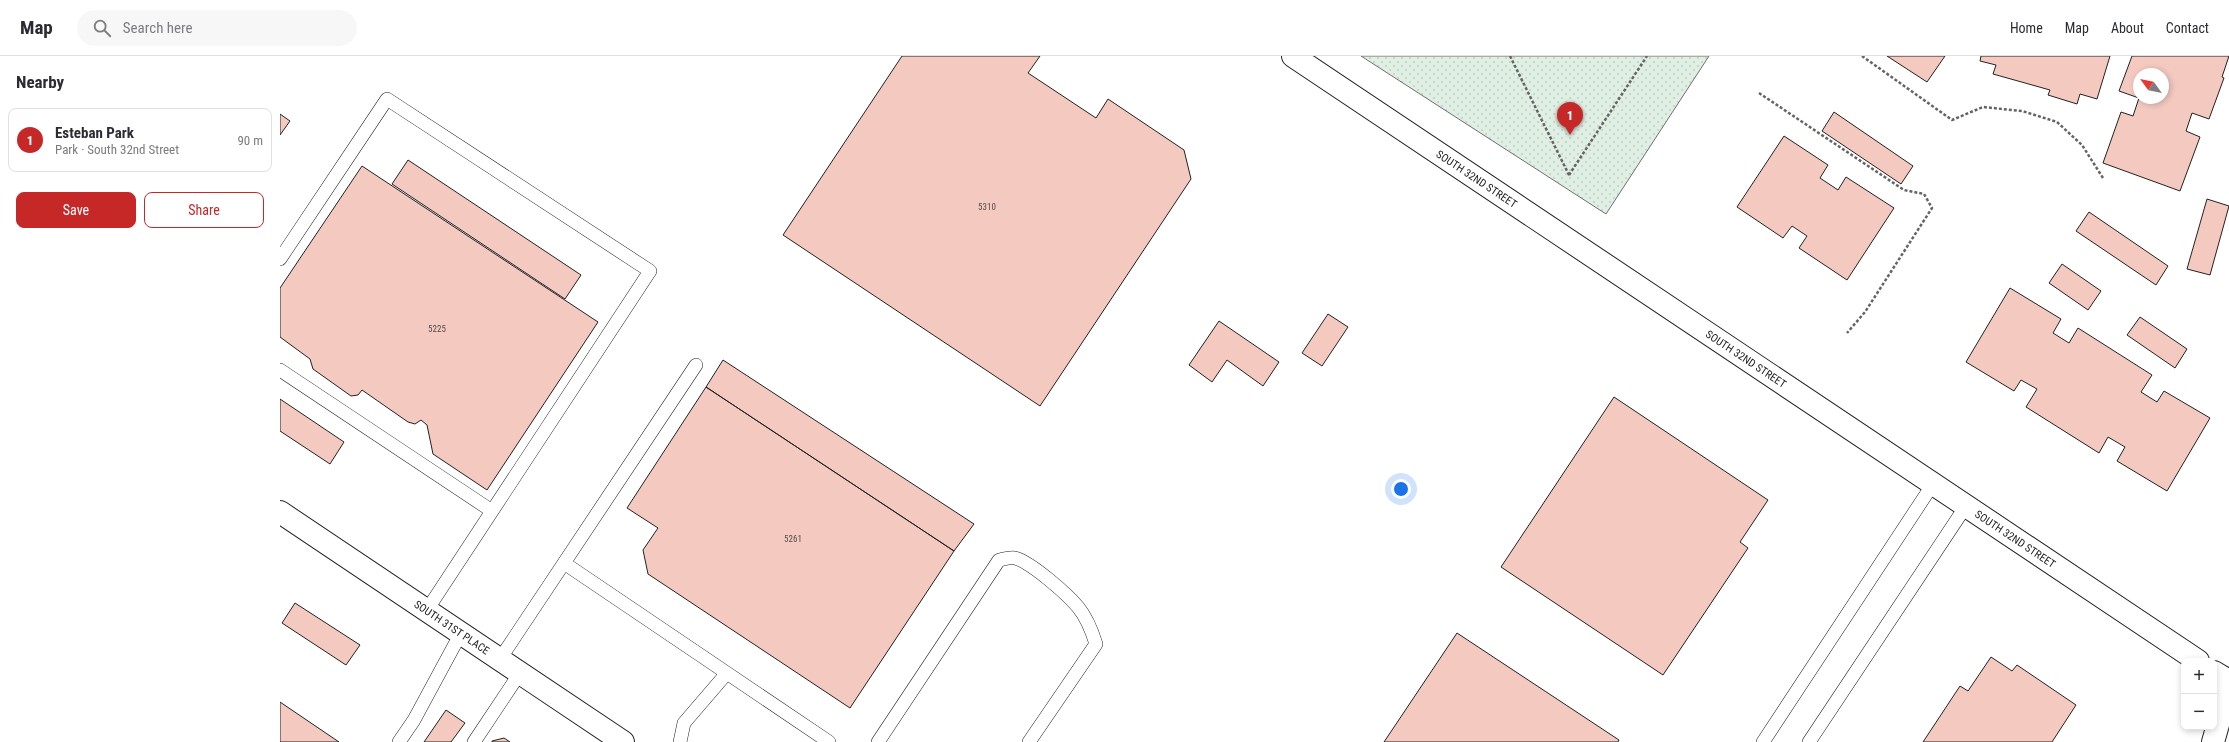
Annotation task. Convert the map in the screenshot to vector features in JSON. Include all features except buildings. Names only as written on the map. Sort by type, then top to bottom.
[{"type":"main road","name":"SOUTH 32ND STREET","points":[[1293,56],[2194,658]]},
{"type":"main road","name":"SOUTH 31ST PLACE","points":[[280,512],[623,742]]},
{"type":"main road","points":[[2213,742],[2221,714],[2222,677]]},
{"type":"lane","points":[[280,259],[387,99],[650,271],[426,610]]},
{"type":"lane","points":[[500,659],[696,365]]},
{"type":"lane","points":[[280,370],[492,511]]},
{"type":"lane","points":[[1763,742],[1933,484]]},
{"type":"lane","points":[[1809,742],[1966,506]]},
{"type":"lane","points":[[878,742],[999,560],[1014,558],[1050,581],[1078,608],[1091,628],[1096,644],[1029,742]]},
{"type":"lane","points":[[564,563],[829,742]]},
{"type":"lane","points":[[399,742],[414,720],[461,633]]},
{"type":"lane","points":[[474,742],[520,673]]},
{"type":"lane","points":[[680,742],[684,723],[727,673]]},
{"type":"path","points":[[1510,56],[1569,175],[1647,56]]},
{"type":"path","points":[[1862,56],[1952,120],[1983,107],[2022,111],[2057,122],[2082,145],[2103,178]]},
{"type":"path","points":[[1759,94],[1904,190],[1924,194],[1932,208],[1865,312],[1847,333]]},
{"type":"green space","points":[[1361,56],[1709,56],[1606,214]]},
{"type":"place","name":"Esteban Park","points":[[1570,135]]}]
